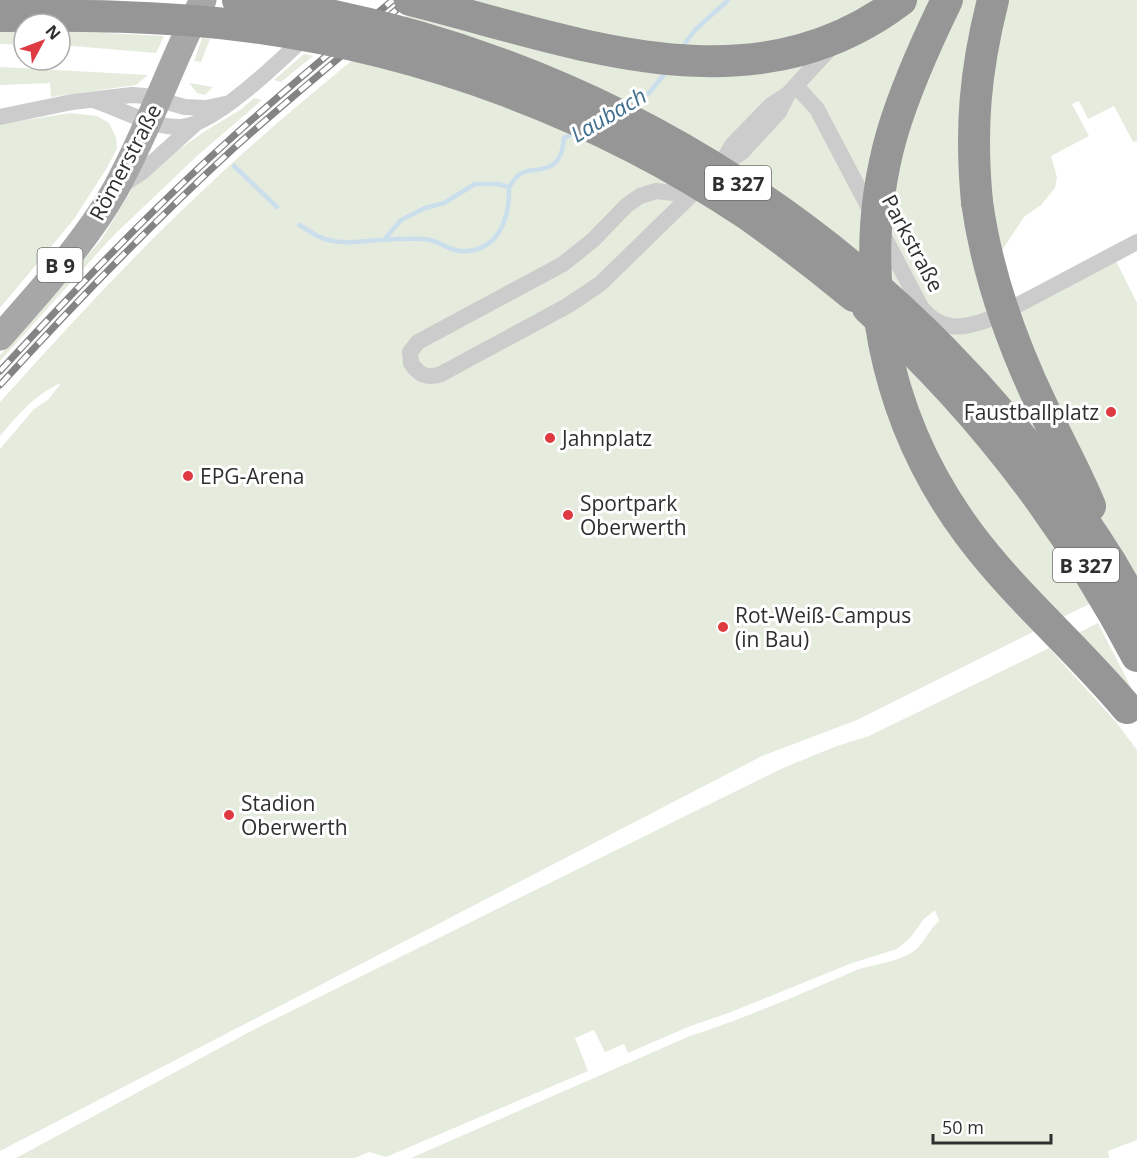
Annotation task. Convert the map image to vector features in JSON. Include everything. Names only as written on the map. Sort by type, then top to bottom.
[{"type":"highway","name":"B 327","points":[[238,0],[304,10],[391,29],[512,68],[634,122],[691,153],[751,191],[803,227],[863,275],[907,314],[983,391],[1065,494],[1111,563],[1137,609]]},
{"type":"highway","points":[[410,0],[608,51],[651,58],[713,62],[790,53],[820,44],[867,23],[901,0]]},
{"type":"highway","name":"B 327","points":[[947,0],[915,70],[892,134],[885,165],[877,218],[877,279],[888,369],[907,423],[952,511],[990,559],[1106,683],[1137,722]]},
{"type":"highway","name":"B 327","points":[[993,0],[979,61],[974,105],[974,171],[981,227],[995,287],[1014,341],[1039,400],[1088,500],[1111,563]]},
{"type":"highway","name":"B 327","points":[[0,16],[146,17],[245,27],[329,40],[440,68],[504,90],[569,116],[665,165],[745,213],[782,239],[854,296],[912,349],[992,436],[1044,503],[1091,574],[1137,656]]},
{"type":"main road","name":"Römerstraße","points":[[0,337],[73,250],[115,189],[154,110],[203,0]]},
{"type":"street","points":[[0,117],[72,102],[132,95],[145,96],[154,110],[178,127],[194,125],[205,120],[259,79],[347,0]]},
{"type":"street","points":[[691,195],[656,192],[633,200],[593,240],[563,264],[418,342],[410,352],[411,363],[423,376],[434,377],[586,294],[618,268],[721,166],[742,152],[765,129],[779,112],[792,90],[871,0]]},
{"type":"street","name":"Parkstraße","points":[[792,90],[817,109],[921,307],[927,315],[942,324],[964,327],[977,325],[1137,242]]},
{"type":"street","points":[[93,100],[154,110],[226,104]]},
{"type":"street","points":[[115,189],[142,172],[194,125]]},
{"type":"shaded area","name":"Sportpark Oberwerth","points":[[426,0],[1137,0],[1137,141],[1133,142],[1114,106],[1088,119],[1079,101],[1072,104],[1089,136],[1051,156],[1057,177],[1055,188],[1041,205],[1024,217],[999,255],[1015,313],[1116,261],[1137,303],[1137,580],[857,720],[762,756],[0,1151],[0,449],[34,409],[48,400],[61,383],[35,399],[0,436],[0,402],[121,271],[225,169]]},
{"type":"shaded area","points":[[0,31],[12,31],[12,44],[0,44]]},
{"type":"shaded area","points":[[72,32],[164,36],[156,53],[72,46]]},
{"type":"shaded area","points":[[202,38],[210,39],[201,62],[194,61]]},
{"type":"shaded area","points":[[304,54],[313,56],[281,82],[274,80]]},
{"type":"shaded area","points":[[0,67],[12,68],[12,72],[72,71],[148,75],[136,85],[51,97],[50,83],[0,85]]},
{"type":"shaded area","points":[[189,83],[213,87],[205,95],[197,93]]},
{"type":"shaded area","points":[[254,98],[262,100],[197,156],[113,236],[0,361],[0,355],[101,240],[138,179],[205,131],[240,110]]},
{"type":"shaded area","points":[[70,113],[97,116],[109,123],[116,137],[117,148],[74,219],[0,308],[0,124]]},
{"type":"shaded area","points":[[1098,623],[1137,699],[1078,633]]},
{"type":"shaded area","points":[[1049,648],[1116,722],[1137,750],[1137,1140],[1108,1151],[1109,1158],[411,1158],[690,1036],[752,1014],[859,969],[902,957],[914,951],[939,921],[935,910],[897,949],[852,963],[628,1053],[624,1044],[605,1052],[594,1030],[575,1038],[588,1071],[386,1157],[369,1152],[355,1158],[16,1158],[255,1029],[503,906],[783,768],[869,736]]},
{"type":"waterway","name":"Laubach","points":[[683,46],[695,30],[728,0]]},
{"type":"waterway","name":"Laubach","points":[[627,107],[649,93],[667,71]]},
{"type":"waterway","name":"Laubach","points":[[299,225],[321,238],[337,242],[423,239],[460,251],[473,250],[484,246],[499,232],[507,211],[509,187],[516,177],[525,172],[554,164],[562,152],[564,138],[574,133]]},
{"type":"waterway","name":"Laubach","points":[[234,166],[277,207]]},
{"type":"waterway","name":"Laubach","points":[[384,240],[401,220],[425,208],[444,203],[475,184],[497,184],[509,187]]},
{"type":"railway","points":[[0,371],[111,254],[197,169],[393,0]]},
{"type":"railway","points":[[0,385],[114,264],[203,176],[277,110],[408,0]]},
{"type":"place","name":"Faustballplatz","points":[[1111,412]]},
{"type":"place","name":"Jahnplatz","points":[[550,438]]},
{"type":"place","name":"EPG-Arena","points":[[188,476]]},
{"type":"place","name":"Sportpark Oberwerth","points":[[568,515]]},
{"type":"place","name":"Rot-Weiß-Campus (in Bau)","points":[[723,627]]},
{"type":"place","name":"Stadion Oberwerth","points":[[229,815]]}]
